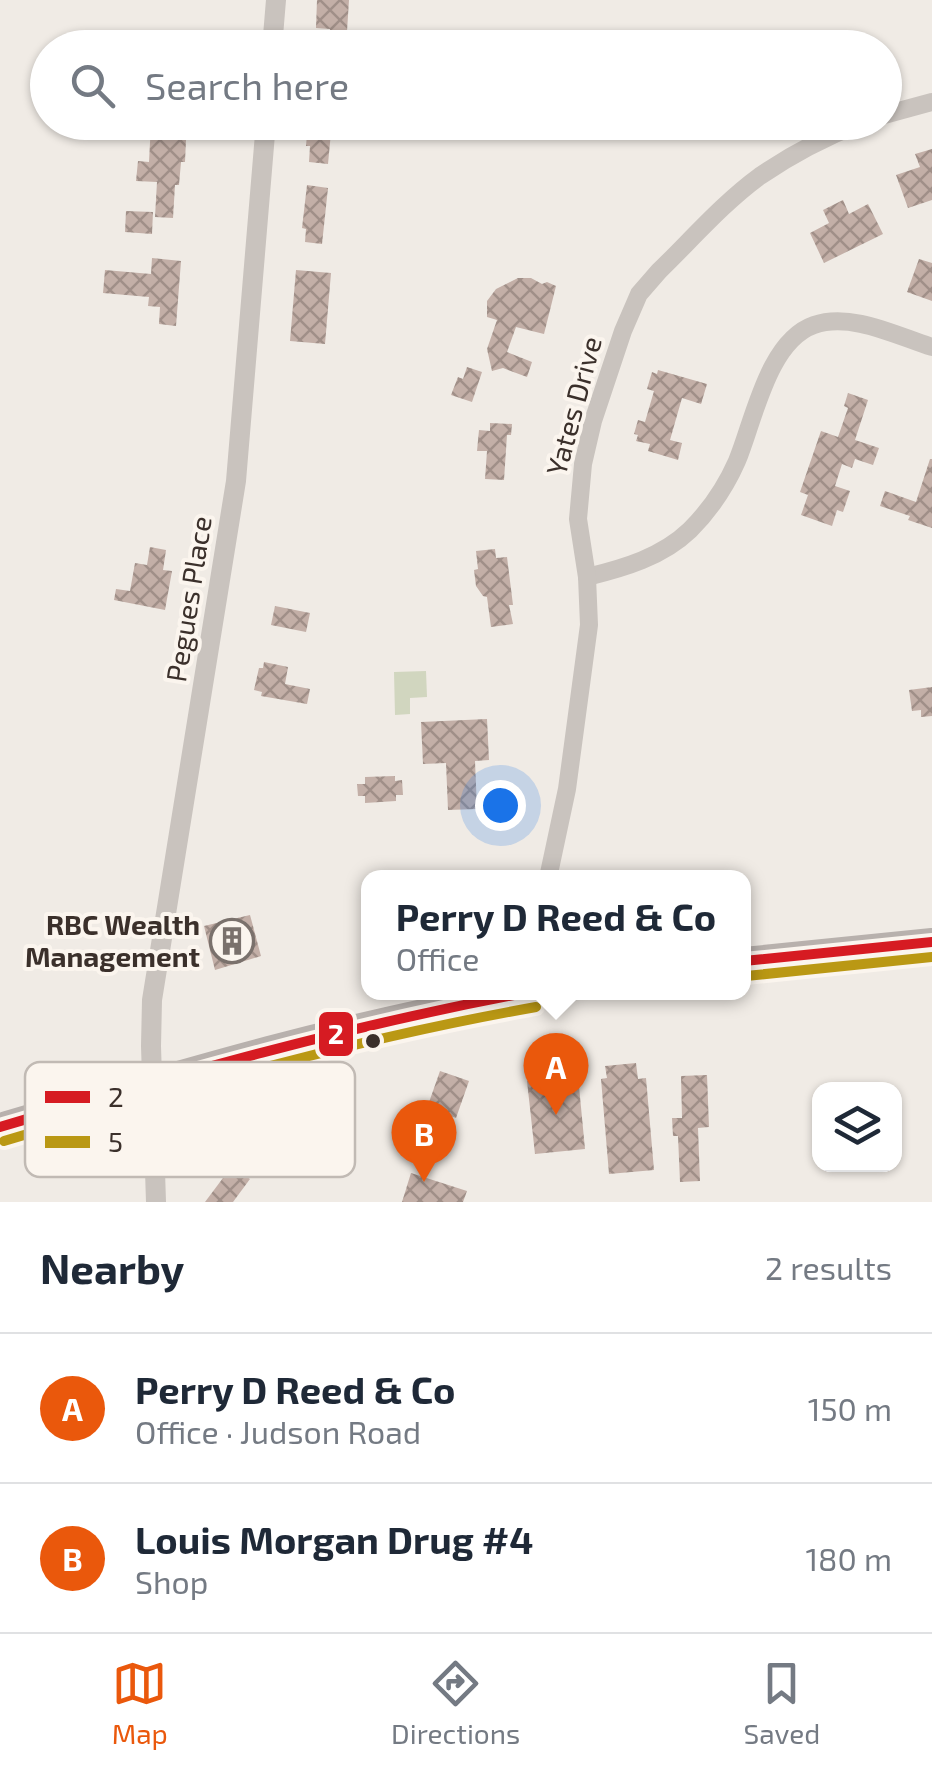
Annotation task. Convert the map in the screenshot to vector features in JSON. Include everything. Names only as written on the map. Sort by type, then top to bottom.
[{"type":"main road","points":[[751,960],[932,942]]},
{"type":"main road","points":[[229,1062],[352,1030],[493,1000]]},
{"type":"main road","points":[[0,1127],[25,1120]]},
{"type":"street","points":[[274,30],[276,0]]},
{"type":"street","points":[[902,110],[932,102]]},
{"type":"street","name":"Pegues Place","points":[[152,1062],[154,991],[236,482],[264,140]]},
{"type":"street","name":"Yates Drive","points":[[550,870],[568,789],[586,650],[589,604],[578,519],[583,464],[622,332],[640,294],[658,271],[732,199],[759,177],[823,140]]},
{"type":"street","points":[[587,577],[634,564],[670,545],[695,524],[736,463],[774,364],[802,331],[826,322],[849,322],[932,347]]},
{"type":"street","name":"Pegues Place","points":[[155,1177],[156,1202]]},
{"type":"green space","points":[[426,671],[427,697],[410,698],[410,714],[395,715],[394,672]]},
{"type":"building","points":[[317,0],[349,0],[347,30],[316,28]]},
{"type":"building","points":[[150,140],[186,140],[185,162],[181,162],[179,185],[175,185],[173,218],[155,217],[157,182],[136,181],[138,161],[149,162]]},
{"type":"building","points":[[306,140],[330,140],[328,164],[309,162],[310,146],[306,146]]},
{"type":"building","points":[[932,149],[932,200],[908,208],[896,175],[920,167],[915,154]]},
{"type":"building","points":[[307,185],[328,188],[322,244],[305,242],[306,229],[302,228]]},
{"type":"building","points":[[843,200],[849,214],[868,204],[883,234],[824,263],[810,233],[829,223],[823,210]]},
{"type":"building","points":[[126,211],[153,212],[152,234],[125,232]]},
{"type":"building","points":[[152,258],[181,261],[176,326],[159,324],[160,307],[148,306],[149,297],[103,293],[105,270],[151,274]]},
{"type":"building","points":[[919,259],[932,263],[932,301],[907,292]]},
{"type":"building","points":[[296,270],[331,273],[325,344],[290,341]]},
{"type":"building","points":[[518,278],[556,286],[544,334],[516,327],[507,352],[532,362],[527,377],[503,368],[492,371],[487,349],[497,320],[487,317],[487,301],[496,289]]},
{"type":"building","points":[[467,367],[482,372],[472,402],[451,395]]},
{"type":"building","points":[[658,370],[707,384],[701,404],[682,398],[670,440],[682,443],[678,460],[648,451],[650,444],[636,441],[638,435],[634,434],[638,420],[645,422],[654,391],[647,389],[652,372],[657,374]]},
{"type":"building","points":[[848,393],[868,400],[855,440],[879,448],[873,465],[855,459],[852,468],[842,464],[835,486],[850,491],[843,512],[837,510],[832,526],[801,515],[808,495],[800,492],[821,431],[838,437],[848,408],[844,406]]},
{"type":"building","points":[[490,423],[512,424],[511,435],[507,435],[504,480],[485,479],[487,451],[477,451],[479,430],[490,431]]},
{"type":"building","points":[[930,459],[932,528],[880,506],[885,491],[916,502]]},
{"type":"building","points":[[150,547],[166,550],[163,570],[172,571],[165,610],[114,600],[116,589],[130,591],[135,563],[147,565]]},
{"type":"building","points":[[495,549],[496,558],[507,557],[513,624],[491,627],[487,597],[476,586],[474,570],[478,569],[476,551]]},
{"type":"building","points":[[275,606],[310,613],[306,632],[271,625]]},
{"type":"building","points":[[264,662],[288,667],[285,684],[310,689],[307,704],[261,696],[262,692],[254,690]]},
{"type":"building","points":[[932,687],[932,716],[921,717],[921,710],[912,711],[909,690]]},
{"type":"building","points":[[487,719],[489,760],[475,761],[477,809],[448,810],[446,763],[423,764],[421,722]]},
{"type":"building","points":[[395,776],[395,781],[402,780],[403,795],[396,795],[396,801],[365,803],[365,796],[358,796],[357,784],[365,784],[365,777]]},
{"type":"building","name":"RBC Wealth Management","points":[[250,915],[261,956],[215,970],[204,926]]},
{"type":"building","points":[[636,1063],[638,1079],[646,1078],[654,1170],[609,1174],[601,1079],[607,1078],[605,1066]]},
{"type":"building","points":[[440,1071],[469,1081],[456,1118],[427,1108]]},
{"type":"building","points":[[707,1075],[709,1127],[698,1128],[700,1181],[680,1182],[678,1136],[673,1136],[672,1118],[682,1118],[681,1076]]},
{"type":"building","points":[[578,1076],[585,1149],[535,1154],[527,1081]]},
{"type":"building","points":[[411,1173],[467,1191],[463,1202],[402,1202]]},
{"type":"building","points":[[224,1177],[250,1179],[233,1202],[205,1202]]},
{"type":"transit line","name":"2","points":[[751,960],[932,942]]},
{"type":"transit line","name":"5","points":[[751,975],[932,957]]},
{"type":"transit line","name":"2","points":[[228,1062],[489,1000]]},
{"type":"transit line","name":"5","points":[[288,1062],[536,1007]]},
{"type":"transit line","name":"2","points":[[0,1127],[25,1120]]},
{"type":"transit line","name":"5","points":[[4,1141],[25,1135]]},
{"type":"place","name":"RBC Wealth Management","points":[[232,941]]},
{"type":"place","name":"Perry D Reed & Co","points":[[556,1115]]},
{"type":"place","name":"Louis Morgan Drug #4","points":[[424,1182]]}]
